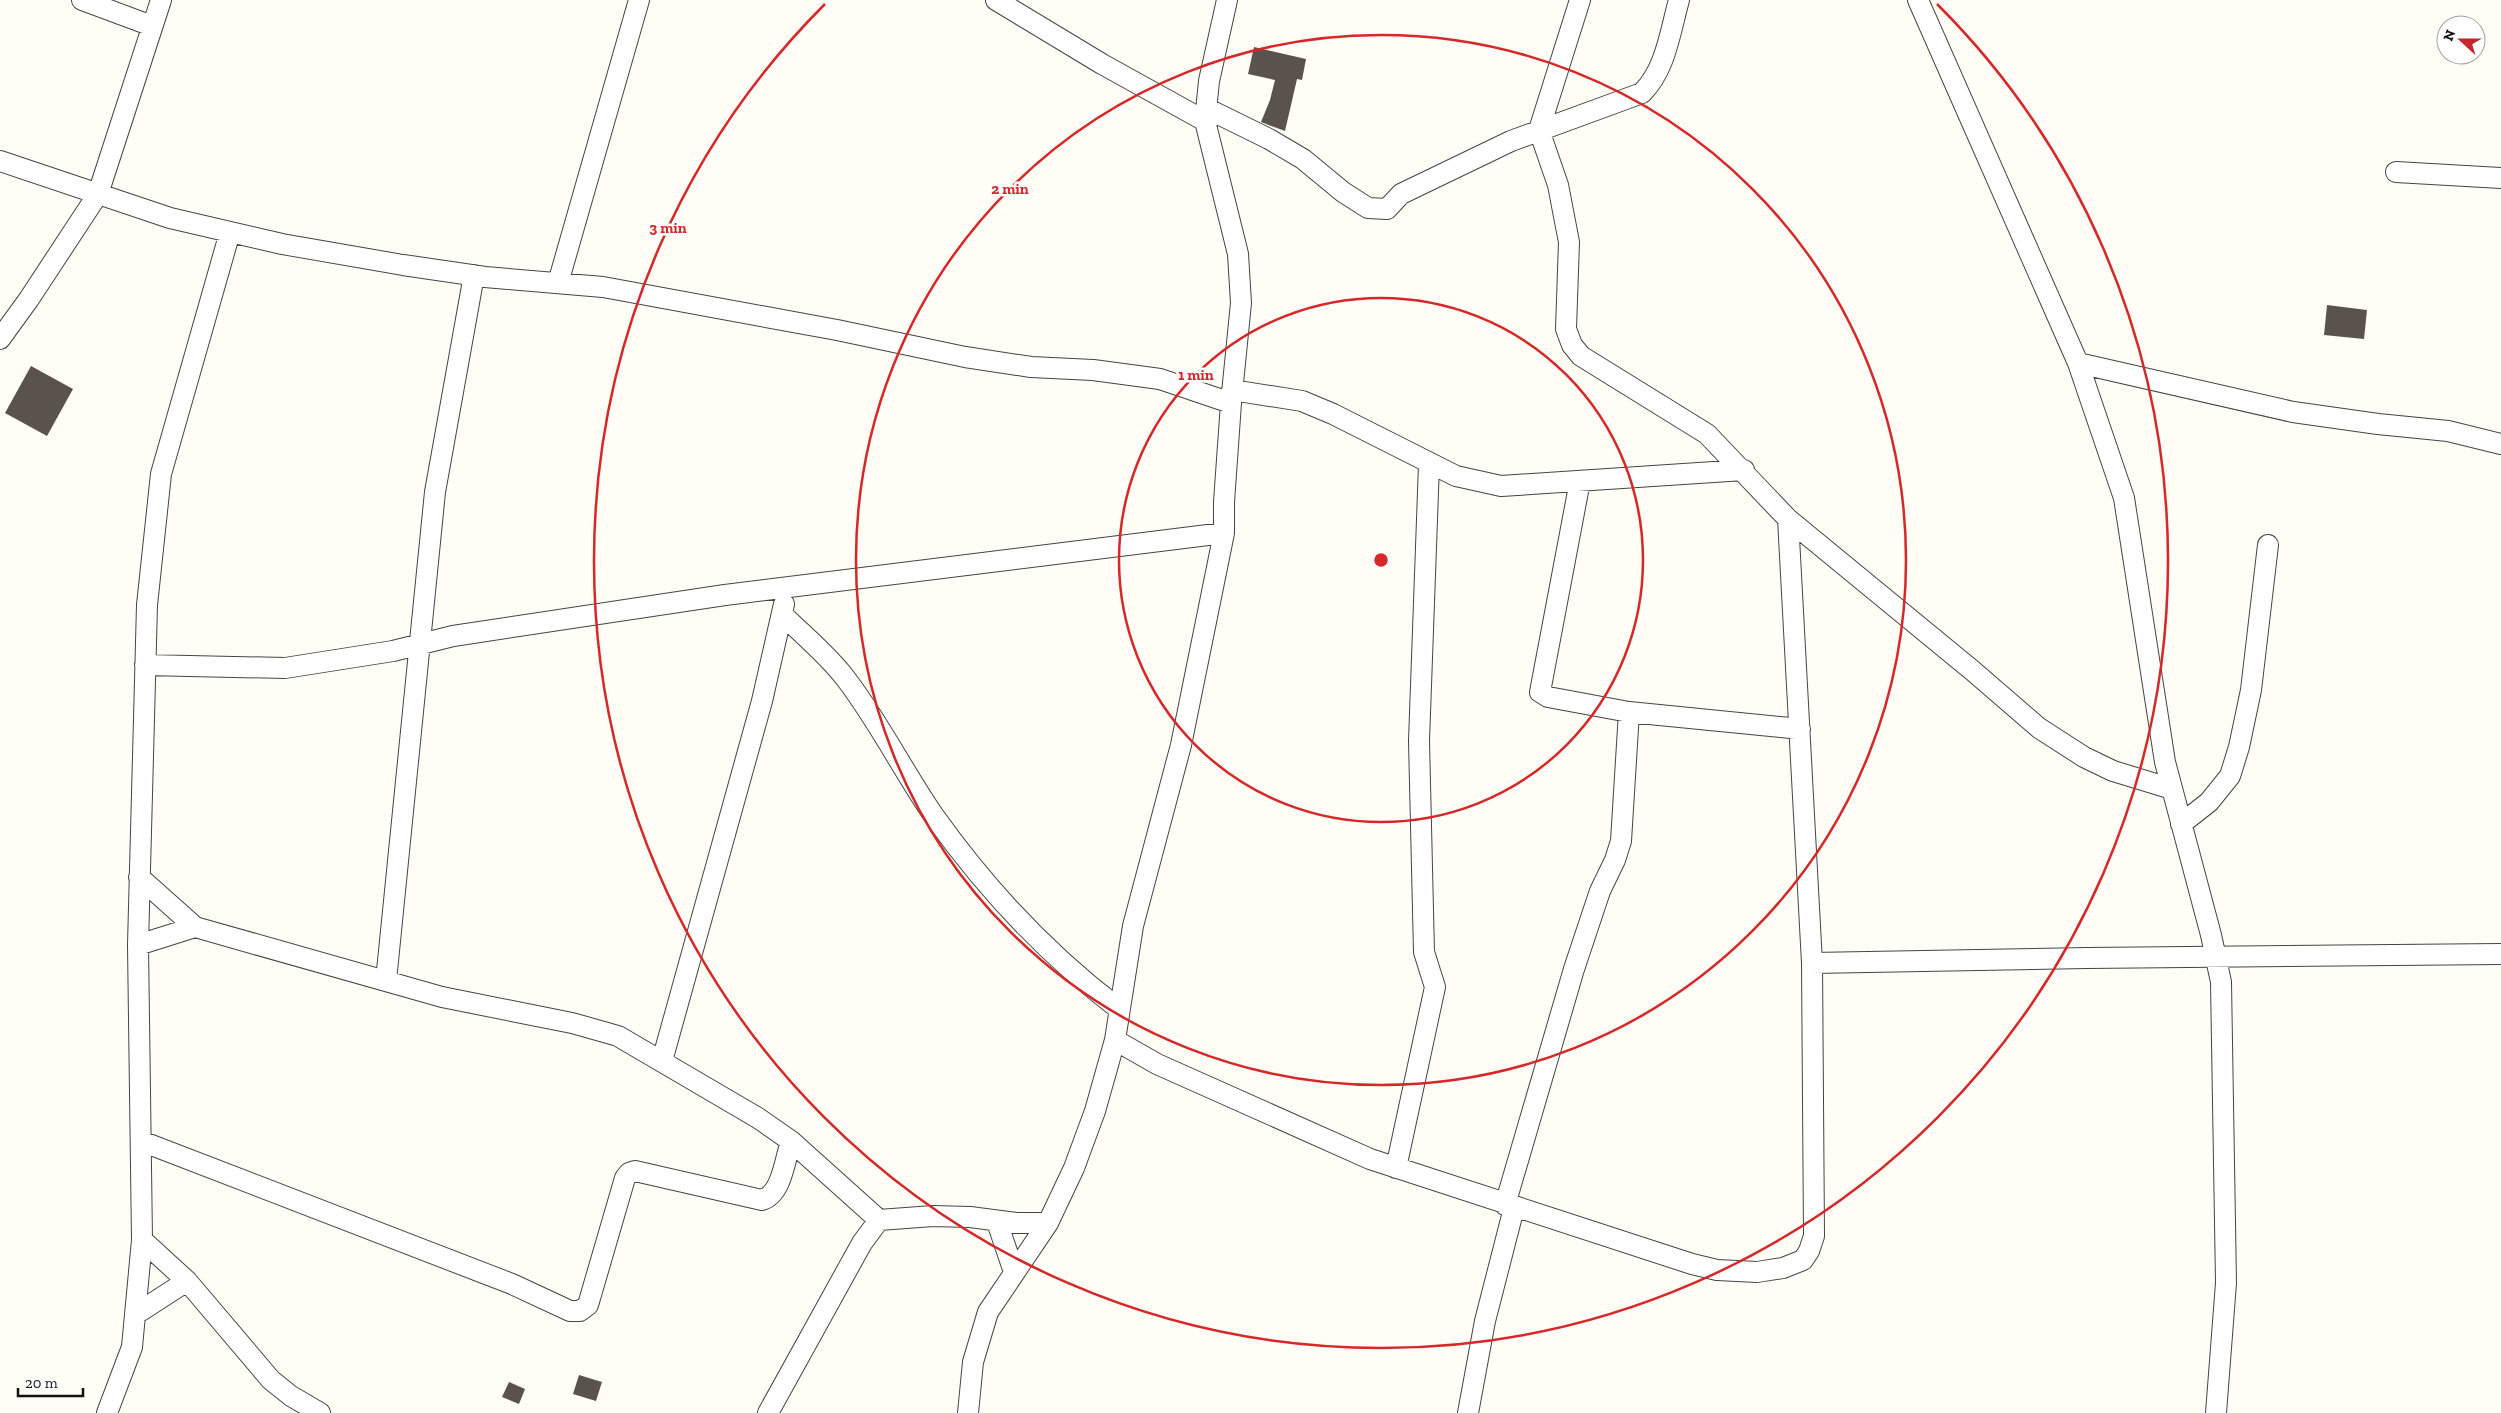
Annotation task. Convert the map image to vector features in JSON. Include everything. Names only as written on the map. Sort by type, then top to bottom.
[{"type":"street","points":[[82,0],[152,26]]},
{"type":"street","points":[[0,339],[29,299],[98,194],[161,0]]},
{"type":"street","points":[[558,283],[639,0]]},
{"type":"street","points":[[996,0],[1102,64],[1205,115],[1286,149],[1303,159],[1343,192],[1368,208],[1379,210],[1387,209],[1401,194],[1511,140],[1642,93],[1654,82],[1679,0]]},
{"type":"street","points":[[968,1413],[973,1362],[988,1312],[1048,1223],[1085,1141],[1115,1040],[1133,926],[1181,745],[1224,533],[1224,502],[1241,303],[1238,254],[1205,115],[1209,82],[1226,0]]},
{"type":"street","points":[[1580,0],[1539,130],[1558,186],[1569,242],[1566,329],[1572,345],[1581,356],[1707,434],[1744,470],[1788,519],[1973,671],[2039,728],[2084,757],[2113,771],[2172,789]]},
{"type":"street","points":[[1918,0],[2078,363],[2124,498],[2165,762],[2221,982],[2226,1283],[2216,1413]]},
{"type":"street","points":[[0,161],[170,218],[282,244],[474,275],[603,287],[682,300],[1031,367],[1093,370],[1160,379],[1232,397],[1302,401],[1333,414],[1456,476],[1501,486],[1744,470]]},
{"type":"street","points":[[2396,172],[2501,178]]},
{"type":"street","points":[[107,1413],[132,1347],[142,1240],[138,945],[139,877],[147,605],[160,474],[230,232]]},
{"type":"street","points":[[386,981],[435,492],[474,275]]},
{"type":"street","points":[[2078,363],[2293,412],[2378,424],[2448,431],[2501,444]]},
{"type":"street","points":[[1396,1168],[1435,987],[1424,952],[1419,741],[1429,464]]},
{"type":"street","points":[[1580,481],[1540,692],[1548,697],[1629,712],[1800,729]]},
{"type":"street","points":[[1115,1040],[1173,1071],[1370,1159],[1510,1206],[1717,1270],[1757,1272],[1783,1268],[1803,1260],[1809,1251],[1814,1236],[1812,963],[1788,519]]},
{"type":"street","points":[[145,665],[284,668],[393,651],[453,636],[788,586],[1224,533]]},
{"type":"street","points":[[2181,824],[2210,802],[2230,776],[2240,747],[2251,690],[2268,545]]},
{"type":"street","points":[[662,1061],[762,701],[788,586]]},
{"type":"street","points":[[782,614],[844,676],[866,706],[934,815],[962,852],[1038,941],[1078,978],[1119,1009]]},
{"type":"street","points":[[1468,1413],[1485,1321],[1510,1206],[1574,969],[1600,891],[1615,860],[1621,841],[1629,712]]},
{"type":"street","points":[[139,877],[195,927],[442,997],[572,1023],[618,1036],[791,1141],[879,1220],[933,1216],[970,1217],[997,1222],[1048,1223]]},
{"type":"street","points":[[138,945],[195,927]]},
{"type":"street","points":[[1812,963],[2501,954]]},
{"type":"street","points":[[141,1141],[503,1281],[570,1311],[580,1311],[588,1305],[624,1178],[629,1173],[635,1171],[762,1200],[770,1198],[776,1190],[791,1141]]},
{"type":"street","points":[[768,1413],[862,1243],[879,1220]]},
{"type":"street","points":[[997,1222],[1014,1272]]},
{"type":"street","points":[[142,1240],[187,1281],[271,1380],[291,1396],[320,1413]]},
{"type":"street","points":[[136,1314],[187,1281]]},
{"type":"building","points":[[1254,47],[1306,59],[1302,80],[1297,79],[1285,131],[1261,122],[1270,100],[1275,80],[1248,74]]},
{"type":"building","points":[[2327,305],[2367,310],[2364,339],[2324,335]]},
{"type":"building","points":[[31,366],[73,389],[47,436],[5,413]]},
{"type":"building","points":[[579,1375],[602,1382],[596,1401],[573,1394]]},
{"type":"building","points":[[509,1382],[525,1389],[519,1404],[502,1397]]}]
